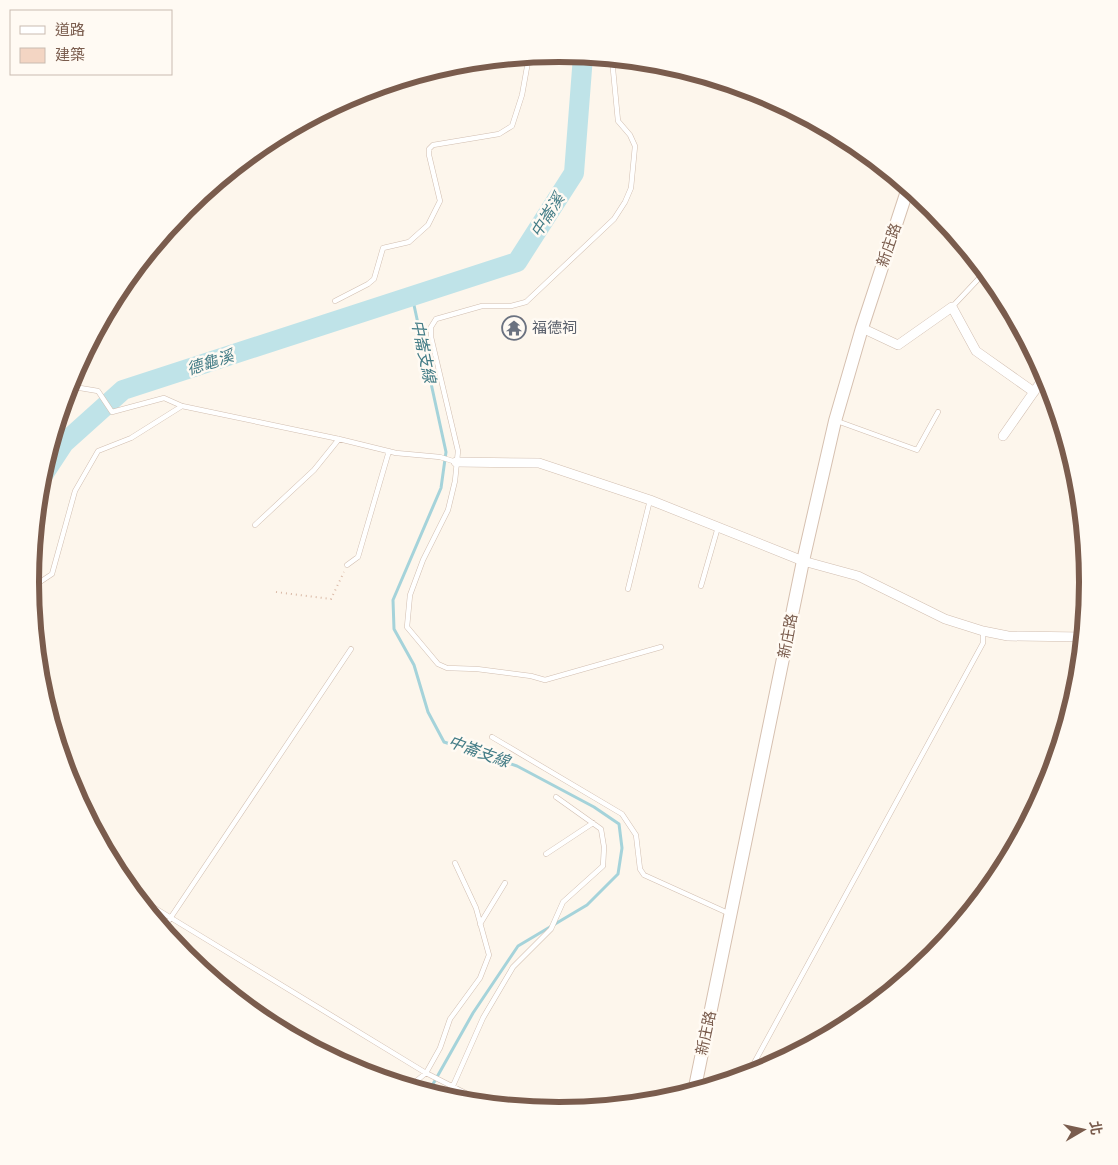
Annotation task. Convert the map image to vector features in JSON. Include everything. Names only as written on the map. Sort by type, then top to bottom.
[{"type":"street","name":"新庄路","points":[[696,1084],[732,915],[803,561],[835,420],[862,328],[906,195]]},
{"type":"street","points":[[862,328],[898,345],[952,307],[976,351],[1034,392]]},
{"type":"street","points":[[1003,436],[1040,383]]},
{"type":"street","points":[[456,462],[539,463],[650,500],[803,561],[858,576],[944,619],[983,631],[1008,636],[1076,638]]},
{"type":"lane","points":[[334,301],[374,279],[383,248],[409,242],[428,225],[440,201],[429,155],[429,149],[433,144],[499,134],[512,126],[522,95],[528,63]]},
{"type":"lane","points":[[613,65],[618,121],[630,135],[636,146],[634,172],[626,202],[614,219],[526,302],[511,306],[482,306],[436,319],[431,327],[431,337],[458,451],[455,481],[448,510],[422,560],[410,595],[407,612],[408,627],[438,664],[447,668],[477,669],[531,676],[545,680],[661,647]]},
{"type":"lane","points":[[952,307],[980,277]]},
{"type":"lane","points":[[76,387],[98,391],[112,412],[164,398],[182,406],[389,451],[440,457],[456,462]]},
{"type":"lane","points":[[39,582],[52,574],[75,491],[98,451],[131,438],[182,406]]},
{"type":"lane","points":[[835,420],[917,450],[938,412]]},
{"type":"lane","points":[[255,524],[314,470],[339,439]]},
{"type":"lane","points":[[347,565],[358,557],[389,451]]},
{"type":"lane","points":[[628,589],[650,500]]},
{"type":"lane","points":[[701,586],[718,527]]},
{"type":"lane","points":[[753,1065],[983,643],[983,631]]},
{"type":"lane","points":[[166,924],[351,649]]},
{"type":"lane","points":[[492,737],[622,814],[636,835],[640,869],[644,875],[732,915]]},
{"type":"lane","points":[[452,1088],[483,1018],[513,967],[551,929],[563,902],[602,866],[604,847],[601,829],[556,797]]},
{"type":"lane","points":[[546,854],[593,823]]},
{"type":"lane","points":[[415,1082],[426,1073],[440,1048],[450,1019],[480,978],[489,955],[476,908],[455,863]]},
{"type":"lane","points":[[480,924],[505,883]]},
{"type":"lane","points":[[151,905],[426,1073],[464,1094]]},
{"type":"path","points":[[276,592],[331,599],[347,565]]},
{"type":"building","name":"福德祠","points":[[522,318],[526,329],[506,337],[502,327]]},
{"type":"waterway","name":"德龜溪","points":[[54,459],[64,443],[123,390],[517,262],[574,173],[582,63]]},
{"type":"waterway","name":"中崙支線","points":[[412,296],[446,452],[441,488],[393,600],[394,629],[414,665],[428,712],[444,742],[517,766],[594,807],[619,824],[622,848],[618,874],[587,905],[518,946],[473,1013],[432,1087]]},
{"type":"place","name":"福德祠","points":[[514,328]]},
{"type":"water label","name":"中崙溪","points":[[547,215]]}]
